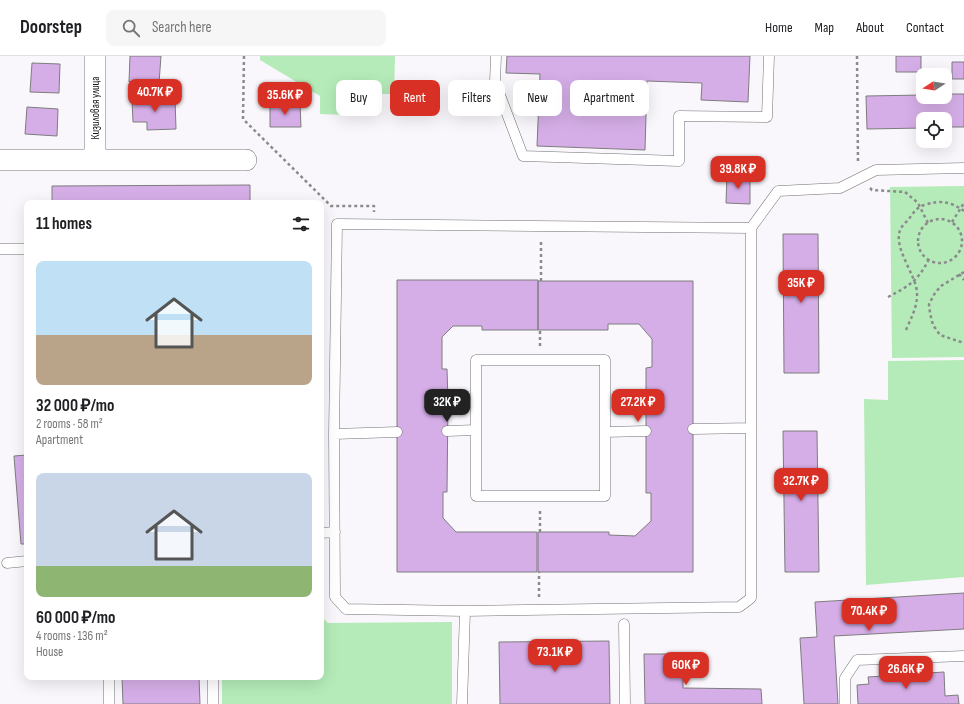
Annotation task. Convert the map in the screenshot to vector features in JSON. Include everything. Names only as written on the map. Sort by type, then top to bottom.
[{"type":"street","name":"Кизиловая улица","points":[[95,56],[95,160]]},
{"type":"street","points":[[0,160],[246,160]]},
{"type":"lane","points":[[496,56],[495,82],[524,156],[679,161],[679,116],[767,117],[769,56]]},
{"type":"lane","points":[[751,228],[337,224],[334,434],[335,597],[346,609],[538,610],[739,607],[752,598],[751,228],[778,191],[840,188],[876,170],[964,168]]},
{"type":"lane","points":[[0,249],[24,249]]},
{"type":"lane","points":[[476,360],[605,360],[605,496],[476,496],[476,430],[476,360]]},
{"type":"lane","points":[[693,429],[752,428]]},
{"type":"lane","points":[[447,431],[476,430]]},
{"type":"lane","points":[[605,432],[646,430]]},
{"type":"lane","points":[[334,434],[397,432]]},
{"type":"lane","points":[[324,533],[335,532]]},
{"type":"lane","points":[[7,563],[24,562]]},
{"type":"lane","points":[[462,704],[465,610]]},
{"type":"lane","points":[[624,624],[625,704]]},
{"type":"lane","points":[[845,704],[845,678],[857,660],[964,656]]},
{"type":"lane","points":[[109,680],[109,704]]},
{"type":"lane","points":[[213,680],[213,704]]},
{"type":"path","points":[[244,56],[243,119],[331,206],[374,206],[374,224]]},
{"type":"path","points":[[856,56],[858,180],[872,190],[905,192],[918,203],[928,223]]},
{"type":"path","points":[[906,330],[915,312],[917,294],[900,243],[899,236],[901,229],[920,206],[939,201],[949,203],[964,211]]},
{"type":"path","points":[[952,222],[964,203]]},
{"type":"path","points":[[937,219],[945,219],[952,222],[958,227],[961,234],[961,249],[956,256],[943,263],[929,260],[919,248],[918,240],[924,226],[937,219]]},
{"type":"path","points":[[541,281],[542,226]]},
{"type":"path","points":[[888,297],[914,282],[929,260]]},
{"type":"path","points":[[964,272],[941,286],[929,304],[933,325],[940,335],[964,343]]},
{"type":"path","points":[[959,274],[964,280]]},
{"type":"path","points":[[540,532],[541,496]]},
{"type":"path","points":[[538,610],[539,572]]},
{"type":"green space","points":[[260,56],[395,56],[394,80],[390,80],[390,94],[382,94],[382,80],[336,80],[336,115],[320,114],[320,96],[260,60]]},
{"type":"green space","points":[[964,186],[964,357],[892,358],[890,187]]},
{"type":"green space","points":[[964,360],[964,577],[866,585],[864,399],[888,400],[888,361]]},
{"type":"green space","points":[[324,619],[328,623],[452,622],[452,704],[222,704],[222,680],[324,680]]},
{"type":"building","points":[[130,56],[161,56],[159,83],[129,82]]},
{"type":"building","points":[[507,56],[750,56],[748,102],[701,100],[702,83],[649,80],[570,80],[570,116],[646,116],[645,150],[537,146],[538,116],[562,116],[562,80],[540,80],[540,74],[506,73]]},
{"type":"building","points":[[896,56],[921,56],[921,68],[916,68],[916,72],[896,72]]},
{"type":"building","points":[[952,62],[964,62],[964,79],[952,79]]},
{"type":"building","points":[[32,63],[60,64],[59,93],[30,92]]},
{"type":"building","points":[[952,94],[964,94],[964,127],[952,127],[952,112],[916,112],[916,128],[867,129],[866,96],[916,95],[916,104],[952,104]]},
{"type":"building","points":[[175,99],[176,129],[147,130],[147,122],[133,122],[132,100]]},
{"type":"building","points":[[300,104],[301,127],[270,127],[270,105]]},
{"type":"building","points":[[27,107],[58,109],[57,136],[25,134]]},
{"type":"building","points":[[727,175],[750,176],[750,204],[726,203]]},
{"type":"building","points":[[250,185],[250,200],[52,200],[52,186]]},
{"type":"building","points":[[783,234],[818,234],[819,373],[784,373]]},
{"type":"building","points":[[397,280],[538,280],[538,330],[482,330],[482,326],[453,326],[442,337],[442,369],[447,369],[448,401],[447,492],[443,492],[443,518],[456,532],[537,532],[537,572],[397,572]]},
{"type":"building","points":[[538,281],[693,281],[693,572],[538,572],[538,532],[609,532],[609,535],[635,536],[651,521],[651,493],[646,493],[646,368],[652,367],[652,339],[639,324],[608,324],[608,330],[538,330]]},
{"type":"building","points":[[783,431],[817,431],[819,572],[785,572]]},
{"type":"building","points":[[24,455],[24,544],[21,544],[14,456]]},
{"type":"building","points":[[964,593],[964,629],[834,636],[838,704],[804,704],[800,638],[817,637],[815,602]]},
{"type":"building","points":[[609,641],[610,704],[500,704],[499,642]]},
{"type":"building","points":[[644,654],[683,654],[683,688],[761,689],[762,704],[645,704]]},
{"type":"building","points":[[944,672],[945,696],[958,695],[959,704],[858,704],[857,685],[869,684],[868,677]]},
{"type":"building","points":[[122,680],[199,680],[200,704],[123,704]]}]
